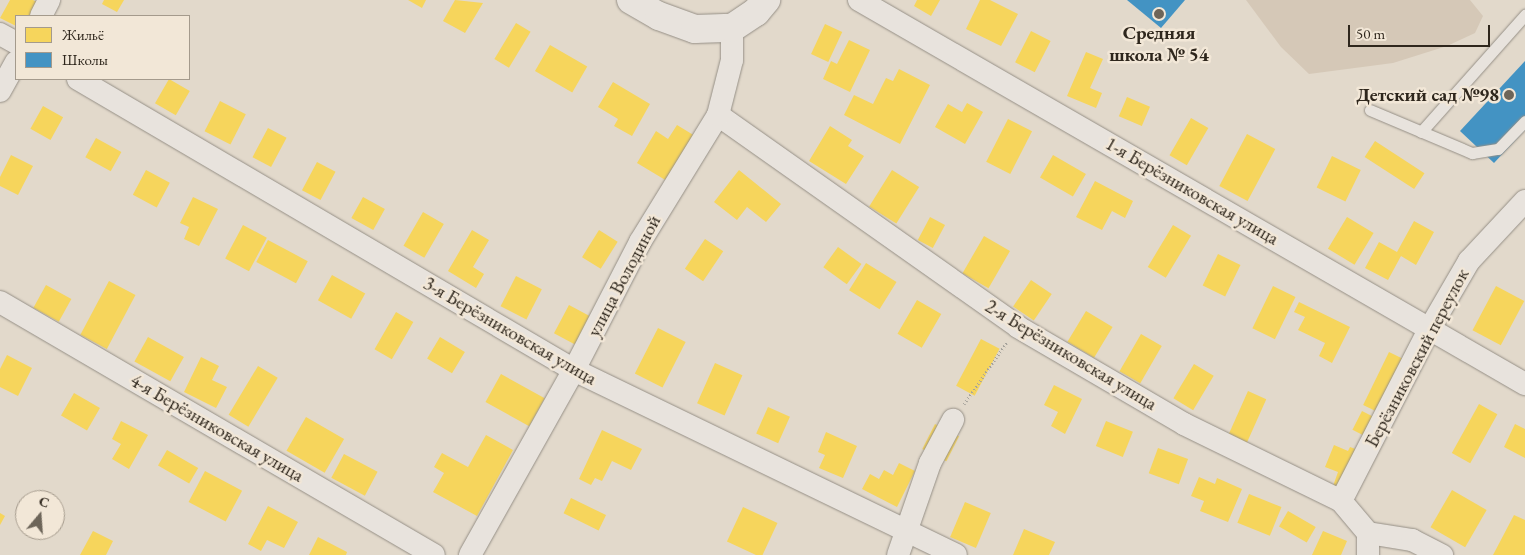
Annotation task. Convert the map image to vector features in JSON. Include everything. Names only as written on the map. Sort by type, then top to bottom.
[{"type":"street","points":[[42,15],[50,0]]},
{"type":"street","points":[[630,0],[660,16],[695,29],[732,28],[756,12],[766,0]]},
{"type":"street","name":"1-я Берёзниковская улица","points":[[859,0],[1525,384]]},
{"type":"street","name":"улица Володиной","points":[[470,555],[574,370],[640,242],[718,115],[732,60],[732,28]]},
{"type":"street","points":[[0,34],[15,42]]},
{"type":"street","points":[[0,91],[15,64]]},
{"type":"street","name":"3-я Берёзниковская улица","points":[[80,80],[574,370],[956,555]]},
{"type":"street","name":"2-я Берёзниковская улица","points":[[718,115],[1018,327],[1184,424],[1342,501],[1368,544],[1412,540],[1442,555]]},
{"type":"street","name":"Берёзниковский переулок","points":[[1342,501],[1430,328],[1469,261],[1525,201]]},
{"type":"street","name":"4-я Берёзниковская улица","points":[[0,302],[434,555]]},
{"type":"street","points":[[898,555],[908,532],[930,463],[953,420]]},
{"type":"lane","points":[[1421,132],[1525,16]]},
{"type":"lane","points":[[1370,110],[1472,153],[1498,149],[1525,121]]},
{"type":"path","points":[[953,420],[1018,327]]},
{"type":"shaded area","points":[[1246,0],[1470,0],[1483,16],[1475,33],[1447,46],[1393,63],[1309,74],[1281,47]]},
{"type":"building: Жильё","points":[[10,0],[33,0],[39,3],[33,15],[15,15],[15,26],[0,18]]},
{"type":"building: Жильё","points":[[104,0],[124,0],[117,12],[102,4]]},
{"type":"building: Жильё","points":[[408,0],[426,0],[422,8]]},
{"type":"building: Жильё","points":[[455,0],[483,3],[465,33],[443,21]]},
{"type":"building: Жильё","points":[[917,0],[940,0],[931,16],[914,6]]},
{"type":"building: Жильё","points":[[980,0],[990,0],[1018,14],[1001,46],[966,29]]},
{"type":"building: Жильё","points":[[516,23],[531,32],[509,68],[494,59]]},
{"type":"building: Жильё","points":[[825,24],[842,32],[828,62],[811,54]]},
{"type":"building: Жильё","points":[[1031,31],[1051,41],[1035,72],[1015,62]]},
{"type":"building: Жильё","points":[[849,40],[870,50],[850,92],[823,79],[831,61],[837,64]]},
{"type":"building: Жильё","points":[[550,45],[587,66],[572,92],[535,71]]},
{"type":"building: Жильё","points":[[1086,52],[1103,59],[1090,88],[1102,93],[1096,108],[1067,96]]},
{"type":"building: Жильё","points":[[899,69],[930,85],[900,144],[844,115],[854,95],[873,104],[886,78],[893,81]]},
{"type":"building: Жильё","points":[[168,80],[190,91],[176,115],[155,103]]},
{"type":"building: Жильё","points":[[613,82],[650,104],[632,136],[614,126],[618,119],[598,107]]},
{"type":"building: Жильё","points":[[1127,97],[1150,107],[1142,126],[1119,116]]},
{"type":"building: Жильё","points":[[220,101],[246,114],[230,144],[205,131]]},
{"type":"building: Жильё","points":[[967,103],[983,112],[965,144],[935,127],[948,104],[962,112]]},
{"type":"building: Жильё","points":[[43,106],[63,117],[51,140],[30,129]]},
{"type":"building: Жильё","points":[[1191,118],[1208,128],[1187,165],[1170,155]]},
{"type":"building: Жильё","points":[[1008,119],[1032,131],[1010,174],[986,162]]},
{"type":"building: Жильё","points":[[677,125],[700,139],[667,181],[637,163],[656,131],[668,139]]},
{"type":"building: Жильё","points":[[830,126],[852,140],[848,146],[864,156],[846,184],[809,161]]},
{"type":"building: Жильё","points":[[268,128],[287,138],[271,167],[253,157]]},
{"type":"building: Жильё","points":[[1247,134],[1275,149],[1248,201],[1219,186]]},
{"type":"building: Жильё","points":[[96,138],[121,152],[111,171],[85,157]]},
{"type":"building: Жильё","points":[[1375,141],[1424,173],[1414,189],[1365,157]]},
{"type":"building: Жильё","points":[[11,155],[33,166],[18,195],[0,186],[0,177]]},
{"type":"building: Жильё","points":[[1053,155],[1086,174],[1073,197],[1040,178]]},
{"type":"building: Жильё","points":[[1332,156],[1361,170],[1345,201],[1317,187]]},
{"type":"building: Жильё","points":[[317,162],[336,172],[321,200],[302,190]]},
{"type":"building: Жильё","points":[[146,170],[170,183],[157,207],[133,195]]},
{"type":"building: Жильё","points":[[739,170],[781,204],[766,222],[747,207],[737,220],[714,202]]},
{"type":"building: Жильё","points":[[892,170],[919,187],[896,223],[869,206]]},
{"type":"building: Жильё","points":[[1095,181],[1133,201],[1125,218],[1112,211],[1102,230],[1076,217]]},
{"type":"building: Жильё","points":[[193,197],[218,209],[199,246],[184,239],[189,227],[180,223]]},
{"type":"building: Жильё","points":[[363,197],[385,209],[373,230],[351,218]]},
{"type":"building: Жильё","points":[[423,212],[444,224],[424,258],[404,246]]},
{"type":"building: Жильё","points":[[930,217],[945,225],[933,248],[918,240]]},
{"type":"building: Жильё","points":[[1347,217],[1374,233],[1355,265],[1328,249]]},
{"type":"building: Жильё","points":[[1414,221],[1434,232],[1416,265],[1401,256],[1388,280],[1365,268],[1379,242],[1397,252]]},
{"type":"building: Жильё","points":[[243,225],[267,238],[249,271],[225,259]]},
{"type":"building: Жильё","points":[[1173,225],[1191,236],[1166,278],[1148,267]]},
{"type":"building: Жильё","points":[[472,230],[489,240],[473,267],[484,274],[476,288],[448,271]]},
{"type":"building: Жильё","points":[[599,230],[618,242],[601,269],[582,257]]},
{"type":"building: Жильё","points":[[984,236],[1010,251],[988,288],[962,273]]},
{"type":"building: Жильё","points":[[705,239],[723,251],[703,281],[685,269]]},
{"type":"building: Жильё","points":[[268,240],[308,261],[296,283],[256,262]]},
{"type":"building: Жильё","points":[[838,247],[861,264],[847,284],[823,267]]},
{"type":"building: Жильё","points":[[1218,254],[1240,265],[1225,296],[1203,285]]},
{"type":"building: Жильё","points":[[866,263],[897,282],[880,309],[849,290]]},
{"type":"building: Жильё","points":[[332,275],[365,293],[351,319],[318,300]]},
{"type":"building: Жильё","points":[[516,276],[542,289],[526,319],[501,306]]},
{"type":"building: Жильё","points":[[1031,280],[1052,294],[1034,321],[1013,307]]},
{"type":"building: Жильё","points":[[109,281],[135,295],[107,349],[80,335]]},
{"type":"building: Жильё","points":[[46,285],[71,299],[59,322],[33,308]]},
{"type":"building: Жильё","points":[[1273,286],[1295,297],[1275,339],[1252,328]]},
{"type":"building: Жильё","points":[[1496,286],[1524,301],[1501,345],[1473,330]]},
{"type":"building: Жильё","points":[[917,300],[941,314],[922,348],[898,334]]},
{"type":"building: Жильё","points":[[1299,302],[1350,327],[1332,363],[1319,356],[1325,343],[1298,330],[1305,317],[1294,312]]},
{"type":"building: Жильё","points":[[569,305],[593,318],[578,346],[554,333]]},
{"type":"building: Жильё","points":[[1086,311],[1113,327],[1094,358],[1067,342]]},
{"type":"building: Жильё","points":[[396,312],[413,322],[392,359],[374,349]]},
{"type":"building: Жильё","points":[[658,328],[686,342],[662,388],[635,373]]},
{"type":"building: Жильё","points":[[1141,334],[1162,346],[1140,383],[1120,371]]},
{"type":"building: Жильё","points":[[148,337],[184,357],[170,381],[134,361]]},
{"type":"building: Жильё","points":[[440,337],[465,352],[452,373],[427,358]]},
{"type":"building: Жильё","points":[[981,339],[1000,349],[975,396],[956,386]]},
{"type":"building: Жильё","points":[[1389,352],[1414,364],[1388,417],[1363,405]]},
{"type":"building: Жильё","points":[[7,355],[32,368],[18,396],[0,387],[0,369]]},
{"type":"building: Жильё","points":[[201,357],[219,366],[212,380],[227,387],[216,408],[184,392]]},
{"type":"building: Жильё","points":[[715,363],[742,375],[725,415],[697,403]]},
{"type":"building: Жильё","points":[[1194,364],[1214,376],[1193,410],[1173,398]]},
{"type":"building: Жильё","points":[[258,366],[278,378],[248,427],[229,415]]},
{"type":"building: Жильё","points":[[501,374],[545,398],[529,426],[485,402]]},
{"type":"building: Жильё","points":[[1054,385],[1082,399],[1065,434],[1051,426],[1058,412],[1044,405]]},
{"type":"building: Жильё","points":[[1248,391],[1266,399],[1247,443],[1228,435]]},
{"type":"building: Жильё","points":[[74,393],[100,408],[87,431],[61,416]]},
{"type":"building: Жильё","points":[[1479,404],[1497,414],[1470,463],[1452,453]]},
{"type":"building: Жильё","points":[[768,407],[790,417],[778,443],[756,433]]},
{"type":"building: Жильё","points":[[1362,411],[1386,423],[1377,442],[1352,430]]},
{"type":"building: Жильё","points":[[306,417],[344,439],[325,473],[286,451]]},
{"type":"building: Жильё","points":[[121,421],[148,435],[129,469],[112,459],[121,444],[112,439]]},
{"type":"building: Жильё","points":[[1106,421],[1133,432],[1123,457],[1096,446]]},
{"type":"building: Жильё","points":[[935,424],[959,436],[946,461],[922,449]]},
{"type":"building: Жильё","points":[[1515,424],[1525,429],[1525,458],[1504,447]]},
{"type":"building: Жильё","points":[[602,430],[642,449],[631,470],[612,461],[602,481],[595,478],[591,485],[579,479]]},
{"type":"building: Жильё","points":[[826,432],[857,446],[843,478],[819,468],[825,455],[818,452]]},
{"type":"building: Жильё","points":[[486,435],[513,450],[477,516],[433,492],[444,473],[434,467],[442,453],[468,467]]},
{"type":"building: Жильё","points":[[1334,445],[1348,451],[1350,447],[1364,452],[1347,492],[1333,486],[1338,472],[1325,467]]},
{"type":"building: Жильё","points":[[1158,448],[1188,459],[1179,484],[1149,473]]},
{"type":"building: Жильё","points":[[167,450],[198,468],[189,484],[158,466]]},
{"type":"building: Жильё","points":[[344,454],[378,472],[365,496],[331,478]]},
{"type":"building: Жильё","points":[[899,463],[915,471],[897,507],[862,489],[870,474],[879,479],[884,470],[893,475]]},
{"type":"building: Жильё","points":[[205,471],[242,491],[226,522],[189,502]]},
{"type":"building: Жильё","points":[[1199,477],[1215,484],[1217,478],[1242,489],[1228,522],[1200,511],[1204,501],[1191,496]]},
{"type":"building: Жильё","points":[[1452,490],[1487,510],[1465,547],[1430,527]]},
{"type":"building: Жильё","points":[[1249,494],[1281,507],[1270,536],[1237,523]]},
{"type":"building: Жильё","points":[[571,498],[606,515],[599,530],[564,513]]},
{"type":"building: Жильё","points":[[965,502],[991,513],[976,548],[950,537]]},
{"type":"building: Жильё","points":[[268,506],[298,522],[284,548],[267,540],[261,551],[248,544]]},
{"type":"building: Жильё","points":[[743,507],[777,523],[763,555],[756,555],[727,541]]},
{"type":"building: Жильё","points":[[1288,511],[1316,527],[1307,543],[1279,527]]},
{"type":"building: Жильё","points":[[0,513],[5,516],[0,525]]},
{"type":"building: Жильё","points":[[1514,515],[1525,520],[1525,555],[1493,555]]},
{"type":"building: Жильё","points":[[1024,529],[1055,542],[1049,555],[1013,555]]},
{"type":"building: Жильё","points":[[93,531],[113,541],[106,555],[80,555]]},
{"type":"building: Жильё","points":[[1323,531],[1347,541],[1341,555],[1312,555]]},
{"type":"building: Жильё","points":[[318,537],[347,552],[346,555],[309,555]]},
{"type":"building: Школы","name":"Средняя школа № 54","points":[[1127,0],[1185,0],[1161,28]]},
{"type":"building: Школы","name":"Детский сад №98","points":[[1525,61],[1525,130],[1494,163],[1460,131]]},
{"type":"place","name":"Средняя школа № 54","points":[[1159,14]]},
{"type":"place","name":"Детский сад №98","points":[[1509,95]]}]
